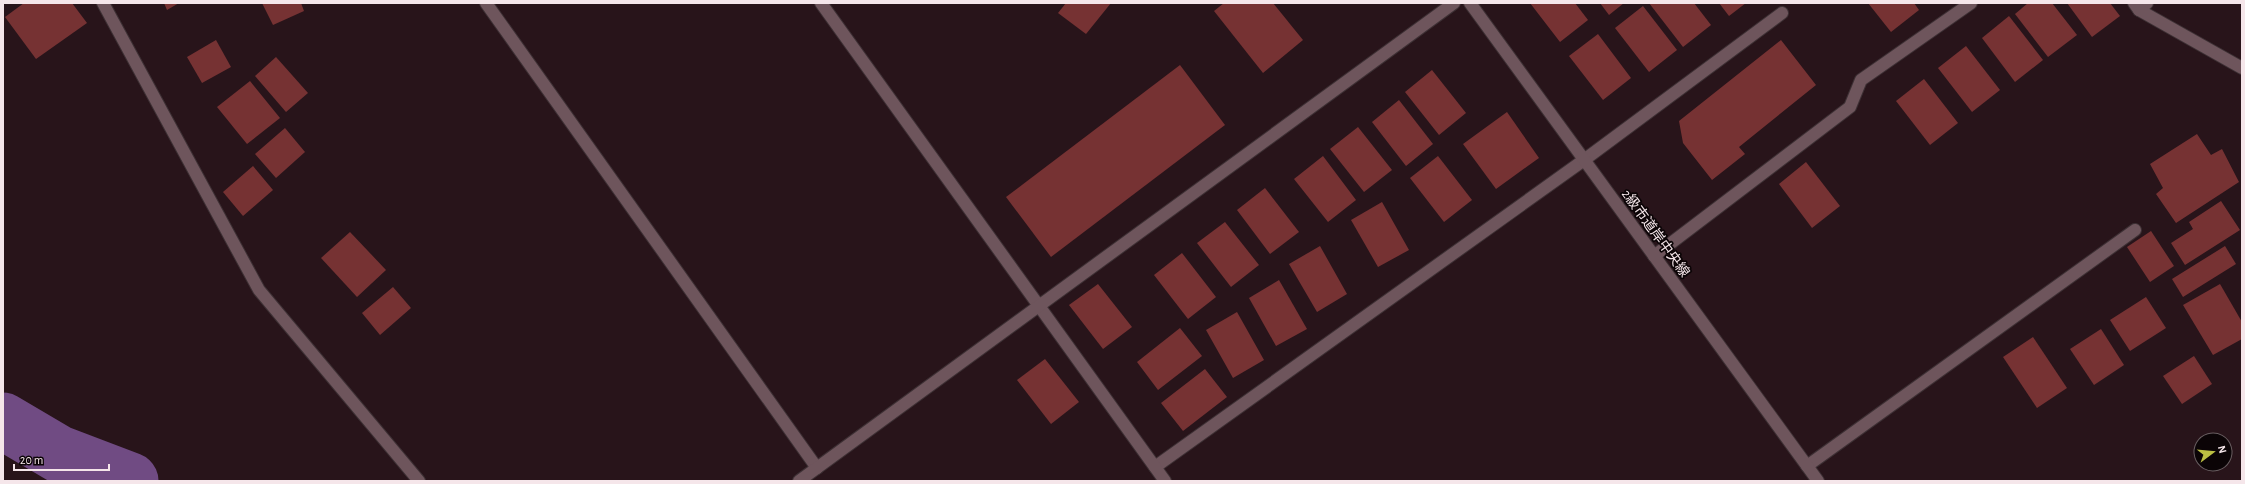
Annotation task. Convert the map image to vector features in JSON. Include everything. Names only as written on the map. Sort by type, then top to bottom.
[{"type":"street","points":[[103,3],[259,290],[419,481]]},
{"type":"street","points":[[486,3],[817,468]]},
{"type":"street","points":[[821,3],[1166,481]]},
{"type":"street","points":[[799,481],[1454,3]]},
{"type":"street","name":"2級市道岸中央線","points":[[1470,3],[1818,481]]},
{"type":"street","points":[[1654,256],[1850,107],[1861,80],[1971,3]]},
{"type":"street","points":[[2140,5],[2242,68]]},
{"type":"street","points":[[1155,467],[1584,160],[1782,14]]},
{"type":"street","points":[[1808,466],[2135,230]]},
{"type":"building","points":[[24,3],[72,3],[87,23],[36,59],[5,17]]},
{"type":"building","points":[[164,3],[179,3],[167,10]]},
{"type":"building","points":[[262,3],[301,3],[304,11],[273,25]]},
{"type":"building","points":[[1066,3],[1111,3],[1086,34],[1058,13]]},
{"type":"building","points":[[1224,3],[1273,3],[1303,40],[1263,73],[1214,11]]},
{"type":"building","points":[[1530,3],[1575,3],[1588,20],[1560,42]]},
{"type":"building","points":[[1600,3],[1624,3],[1609,15]]},
{"type":"building","points":[[1649,3],[1694,3],[1711,25],[1683,47]]},
{"type":"building","points":[[1719,3],[1746,3],[1729,16]]},
{"type":"building","points":[[1868,3],[1914,3],[1919,10],[1891,32]]},
{"type":"building","points":[[2028,3],[2052,3],[2077,35],[2048,57],[2015,14]]},
{"type":"building","points":[[2067,3],[2110,3],[2120,16],[2092,37]]},
{"type":"building","points":[[1643,6],[1677,50],[1649,72],[1615,28]]},
{"type":"building","points":[[2009,16],[2043,60],[2015,82],[1982,38]]},
{"type":"building","points":[[1598,34],[1631,78],[1603,100],[1569,56]]},
{"type":"building","points":[[216,40],[231,67],[202,83],[187,57]]},
{"type":"building","points":[[1781,40],[1816,85],[1739,147],[1745,154],[1712,180],[1683,143],[1679,121]]},
{"type":"building","points":[[1966,46],[2000,90],[1972,112],[1938,68]]},
{"type":"building","points":[[276,57],[308,93],[286,112],[255,76]]},
{"type":"building","points":[[1180,65],[1225,125],[1051,257],[1006,197]]},
{"type":"building","points":[[1432,70],[1466,113],[1439,135],[1405,92]]},
{"type":"building","points":[[1924,79],[1958,123],[1930,145],[1896,101]]},
{"type":"building","points":[[250,81],[280,118],[247,144],[217,107]]},
{"type":"building","points":[[1399,100],[1433,144],[1406,166],[1372,122]]},
{"type":"building","points":[[1507,112],[1539,158],[1496,189],[1463,144]]},
{"type":"building","points":[[1358,127],[1392,170],[1364,192],[1330,149]]},
{"type":"building","points":[[285,128],[305,152],[276,178],[255,154]]},
{"type":"building","points":[[2197,134],[2211,155],[2222,149],[2239,182],[2176,223],[2156,194],[2163,188],[2150,164]]},
{"type":"building","points":[[1323,156],[1356,200],[1328,222],[1294,179]]},
{"type":"building","points":[[1438,156],[1472,200],[1444,222],[1410,178]]},
{"type":"building","points":[[1806,162],[1840,206],[1812,228],[1779,184]]},
{"type":"building","points":[[253,166],[273,190],[243,216],[223,192]]},
{"type":"building","points":[[1265,188],[1299,232],[1270,254],[1237,210]]},
{"type":"building","points":[[2221,201],[2240,230],[2185,265],[2171,243],[2193,229],[2189,222]]},
{"type":"building","points":[[1382,202],[1409,250],[1378,267],[1351,220]]},
{"type":"building","points":[[1225,222],[1259,265],[1231,287],[1197,243]]},
{"type":"building","points":[[2151,231],[2174,266],[2150,282],[2127,247]]},
{"type":"building","points":[[350,232],[386,270],[357,297],[321,258]]},
{"type":"building","points":[[1320,246],[1347,294],[1317,312],[1289,264]]},
{"type":"building","points":[[2225,246],[2236,264],[2183,297],[2172,279]]},
{"type":"building","points":[[1182,253],[1216,297],[1188,319],[1154,275]]},
{"type":"building","points":[[1279,280],[1307,329],[1276,346],[1249,298]]},
{"type":"building","points":[[1098,284],[1132,327],[1103,349],[1069,305]]},
{"type":"building","points":[[2220,284],[2242,322],[2242,339],[2213,355],[2183,305]]},
{"type":"building","points":[[393,287],[411,308],[380,335],[362,313]]},
{"type":"building","points":[[2146,297],[2166,328],[2130,351],[2110,320]]},
{"type":"building","points":[[1237,312],[1264,360],[1233,378],[1206,330]]},
{"type":"building","points":[[1180,328],[1202,356],[1158,390],[1137,362]]},
{"type":"building","points":[[2101,329],[2124,365],[2094,385],[2070,349]]},
{"type":"building","points":[[2033,337],[2067,388],[2037,408],[2003,357]]},
{"type":"building","points":[[2194,356],[2212,384],[2182,404],[2163,376]]},
{"type":"building","points":[[1045,359],[1079,402],[1051,424],[1017,380]]},
{"type":"building","points":[[1205,369],[1227,397],[1183,431],[1161,403]]},
{"type":"waterway","points":[[3,421],[59,454],[130,481]]}]
